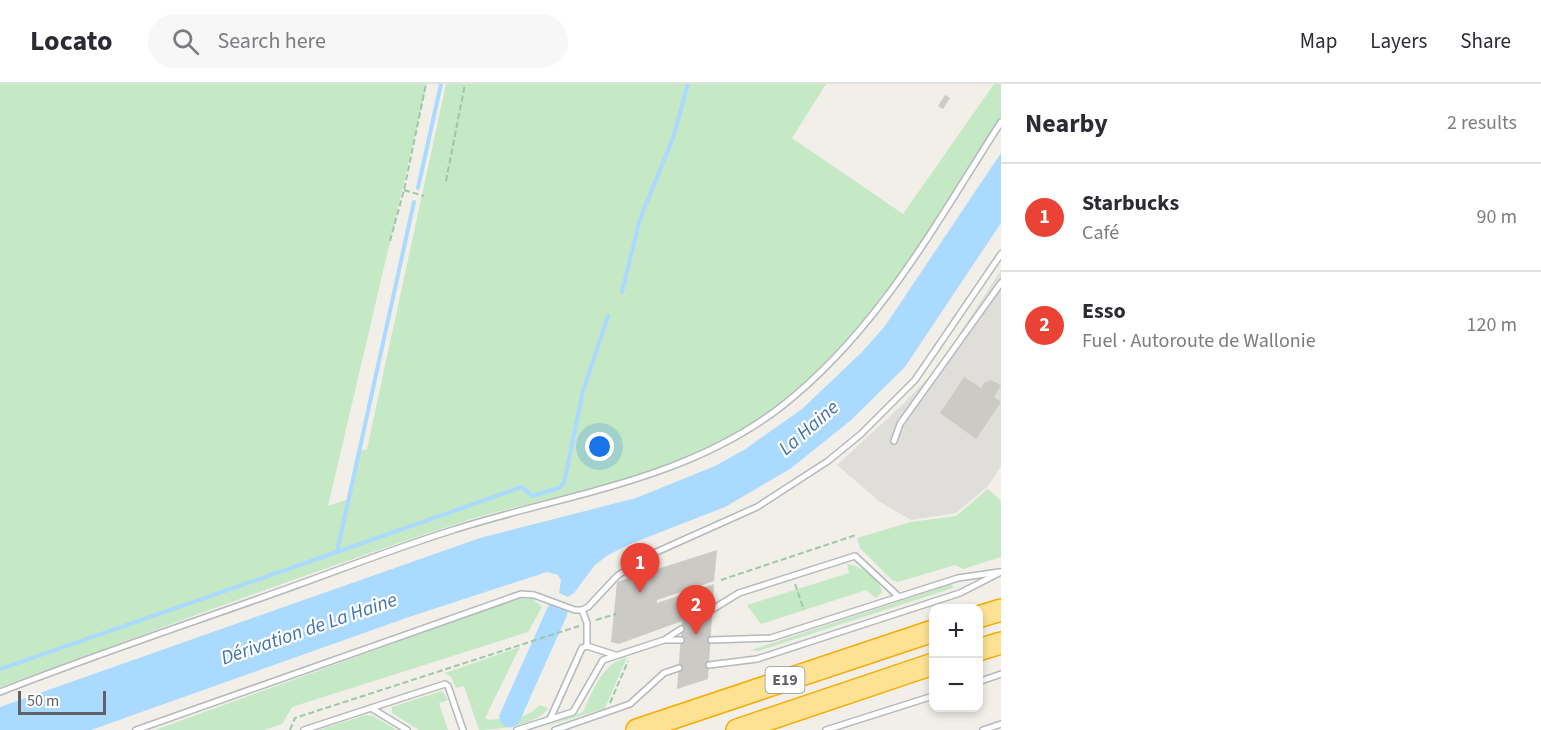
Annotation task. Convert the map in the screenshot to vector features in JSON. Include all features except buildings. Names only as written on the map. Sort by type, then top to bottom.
[{"type":"highway","points":[[983,615],[1001,610]]},
{"type":"highway","name":"E19","points":[[637,730],[929,632]]},
{"type":"highway","points":[[983,648],[1001,643]]},
{"type":"highway","name":"E19","points":[[736,730],[929,665]]},
{"type":"lane","points":[[0,692],[454,530],[629,483],[717,447],[782,406],[848,347],[872,319],[899,280],[1001,122]]},
{"type":"lane","points":[[136,730],[521,594],[582,610],[628,567],[758,507],[828,461],[861,434],[915,380],[1001,254]]},
{"type":"lane","points":[[894,441],[900,424],[1001,283]]},
{"type":"lane","points":[[713,609],[739,593],[855,556],[898,596]]},
{"type":"lane","points":[[711,640],[771,638],[958,578],[1001,572]]},
{"type":"lane","points":[[709,665],[757,659],[960,593],[1001,572]]},
{"type":"lane","points":[[582,610],[587,623],[587,646]]},
{"type":"lane","points":[[664,640],[681,629]]},
{"type":"lane","points":[[517,730],[577,707],[598,664],[615,655],[664,640],[681,640]]},
{"type":"lane","points":[[550,719],[582,648],[587,646],[615,655]]},
{"type":"lane","points":[[555,730],[621,708],[664,673],[679,668]]},
{"type":"lane","points":[[983,679],[1001,674]]},
{"type":"lane","points":[[304,730],[445,684],[448,686],[463,730]]},
{"type":"lane","points":[[826,730],[929,697]]},
{"type":"lane","points":[[371,708],[407,730]]},
{"type":"lane","points":[[983,730],[1001,724]]},
{"type":"path","points":[[390,241],[404,190],[426,84]]},
{"type":"path","points":[[446,181],[465,84]]},
{"type":"path","points":[[404,190],[424,196]]},
{"type":"path","points":[[721,580],[856,535]]},
{"type":"path","points":[[290,730],[295,718],[565,630]]},
{"type":"path","points":[[608,705],[633,649]]},
{"type":"shaded area","points":[[1001,270],[1001,466],[988,486],[956,513],[911,520],[880,502],[837,465],[936,370]]},
{"type":"green space","points":[[0,84],[427,84],[328,506],[349,499],[360,451],[367,449],[446,84],[826,84],[792,138],[903,214],[994,84],[1001,84],[1001,116],[908,263],[855,333],[793,394],[733,435],[690,457],[645,474],[499,511],[401,542],[0,687]]},
{"type":"green space","points":[[988,489],[1001,501],[1001,557],[963,569],[955,565],[898,582],[892,580],[860,548],[857,538],[911,522],[956,516]]},
{"type":"green space","points":[[847,564],[858,567],[869,574],[878,582],[882,592],[876,598],[866,590],[761,624],[747,605],[849,573]]},
{"type":"green space","points":[[952,584],[953,588],[758,651],[751,650]]},
{"type":"green space","points":[[519,598],[533,599],[542,607],[528,632],[292,707],[282,724],[264,730],[155,730]]},
{"type":"green space","points":[[520,647],[485,718],[489,720],[523,716],[535,710],[539,705],[548,708],[536,719],[527,722],[506,728],[479,730],[464,686],[456,688],[451,677],[445,673]]},
{"type":"green space","points":[[627,657],[605,708],[541,728],[583,712],[599,679],[611,666]]},
{"type":"green space","points":[[442,691],[448,700],[439,703],[448,730],[419,730],[392,713],[392,707]]},
{"type":"green space","points":[[366,715],[373,716],[397,730],[319,730]]},
{"type":"water","name":"Dérivation de La Haine","points":[[1001,153],[1001,223],[905,367],[850,421],[790,469],[725,507],[630,544],[608,555],[595,565],[574,593],[568,597],[559,593],[561,580],[558,575],[547,572],[409,617],[91,730],[0,730],[0,707],[480,538],[636,498],[715,466],[744,450],[802,409],[862,352],[885,326]]},
{"type":"waterway","points":[[418,188],[441,84]]},
{"type":"waterway","points":[[622,292],[640,219],[673,138],[688,84]]},
{"type":"waterway","points":[[0,669],[337,552],[414,202]]},
{"type":"waterway","points":[[337,552],[522,487],[532,496],[559,488],[564,483],[583,391],[608,316]]},
{"type":"waterway","name":"La Haine","points":[[510,717],[557,612]]},
{"type":"place","name":"Starbucks","points":[[640,593]]},
{"type":"place","name":"Esso","points":[[696,635]]}]
